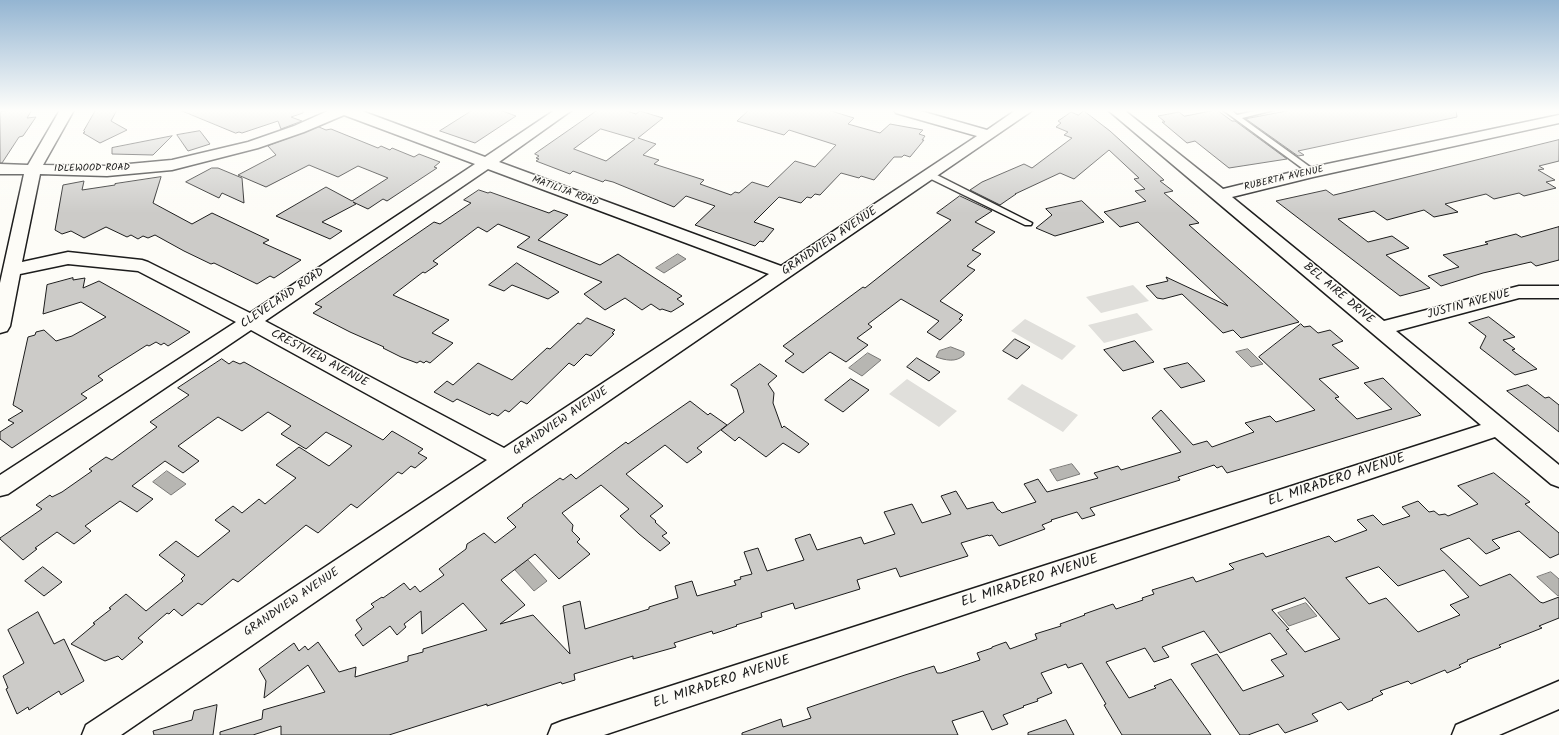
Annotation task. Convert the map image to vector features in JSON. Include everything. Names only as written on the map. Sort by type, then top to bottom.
[{"type":"street","points":[[0,326],[33,170],[46,144]]},
{"type":"street","name":"IDLEWOOD ROAD","points":[[0,169],[107,171],[172,165],[255,144]]},
{"type":"street","name":"MATILIJA ROAD","points":[[438,144],[784,273]]},
{"type":"street","name":"CLEVELAND ROAD","points":[[0,486],[250,322],[513,144]]},
{"type":"street","name":"GRANDVIEW AVENUE","points":[[96,735],[975,144]]},
{"type":"street","name":"BEL AIRE DRIVE","points":[[1157,144],[1559,478]]},
{"type":"street","name":"RUBERTA AVENUE","points":[[1220,195],[1312,172],[1441,144]]},
{"type":"street","name":"CRESTVIEW AVENUE","points":[[12,270],[68,258],[142,266],[250,322],[505,459]]},
{"type":"street","name":"JUSTIN AVENUE","points":[[1380,329],[1519,292],[1559,292]]},
{"type":"street","name":"EL MIRADERO AVENUE","points":[[562,735],[1497,428]]},
{"type":"street","points":[[1466,735],[1559,696]]},
{"type":"lane","points":[[1274,144],[1312,172]]},
{"type":"lane","points":[[930,174],[1028,223]]},
{"type":"shaded area","points":[[678,254],[686,259],[664,273],[656,268]]},
{"type":"shaded area","points":[[1133,285],[1149,301],[1101,313],[1086,297]]},
{"type":"shaded area","points":[[1137,313],[1153,330],[1104,343],[1088,325]]},
{"type":"shaded area","points":[[1025,319],[1076,346],[1062,360],[1011,331]]},
{"type":"shaded area","points":[[951,347],[964,352],[964,355],[961,358],[954,360],[936,357],[939,351]]},
{"type":"shaded area","points":[[1248,349],[1263,364],[1251,367],[1236,352]]},
{"type":"shaded area","points":[[868,353],[881,360],[862,376],[849,368]]},
{"type":"shaded area","points":[[907,379],[957,411],[939,427],[889,394]]},
{"type":"shaded area","points":[[1022,384],[1078,415],[1063,432],[1007,399]]},
{"type":"shaded area","points":[[1072,464],[1080,474],[1057,481],[1050,470]]},
{"type":"shaded area","points":[[167,471],[186,484],[171,495],[153,482]]},
{"type":"shaded area","points":[[528,560],[547,581],[534,591],[515,570]]},
{"type":"shaded area","points":[[1551,572],[1559,579],[1558,596],[1537,577]]},
{"type":"shaded area","points":[[1306,603],[1317,616],[1289,626],[1278,613]]},
{"type":"building","points":[[0,144],[14,144],[2,163],[0,163]]},
{"type":"building","points":[[130,144],[164,144],[153,155],[112,154],[112,148]]},
{"type":"building","points":[[183,144],[209,144],[188,151]]},
{"type":"building","points":[[273,144],[369,144],[378,148],[381,146],[390,150],[392,148],[414,157],[419,154],[440,162],[434,167],[437,168],[387,201],[383,199],[368,209],[353,202],[356,204],[322,222],[342,231],[330,239],[276,216],[326,187],[352,201],[388,178],[358,166],[338,177],[309,165],[266,187],[238,175],[276,155],[268,146]]},
{"type":"building","points":[[549,144],[580,144],[574,149],[606,161],[628,144],[656,144],[643,155],[659,160],[654,164],[704,180],[700,184],[731,195],[735,192],[739,193],[752,182],[768,187],[795,161],[815,167],[836,145],[834,144],[920,144],[910,157],[904,155],[902,157],[894,157],[874,180],[861,176],[859,178],[841,173],[820,195],[815,194],[811,198],[807,197],[801,203],[779,197],[754,222],[774,229],[763,242],[760,241],[755,246],[695,225],[715,206],[686,196],[674,207],[613,182],[605,180],[603,182],[573,171],[570,174],[536,161],[539,159],[536,158],[539,156],[535,154]]},
{"type":"building","points":[[1064,144],[1125,144],[1164,180],[1160,181],[1173,191],[1164,193],[1199,223],[1189,225],[1299,322],[1241,338],[1233,330],[1223,333],[1182,294],[1163,299],[1157,298],[1146,286],[1168,281],[1166,277],[1228,306],[1138,222],[1120,227],[1104,212],[1146,201],[1135,191],[1145,189],[1134,179],[1139,178],[1109,150],[1074,179],[1060,173],[1015,194],[1000,205],[970,190],[982,182],[1024,164],[1032,168]]},
{"type":"building","points":[[1199,144],[1267,144],[1287,159],[1229,168]]},
{"type":"building","points":[[1282,144],[1329,144],[1298,151],[1304,155],[1298,156]]},
{"type":"building","points":[[1541,144],[1559,144],[1559,161],[1539,166],[1544,169],[1538,170],[1555,180],[1546,182],[1556,188],[1524,196],[1519,193],[1494,199],[1486,194],[1445,204],[1458,212],[1434,217],[1424,210],[1387,220],[1374,211],[1338,219],[1368,242],[1392,236],[1409,248],[1386,255],[1430,288],[1400,296],[1276,201],[1326,190],[1333,195]]},
{"type":"building","points":[[212,168],[218,168],[242,178],[244,203],[222,193],[219,198],[186,182]]},
{"type":"building","points":[[161,177],[153,203],[192,224],[212,213],[269,240],[263,243],[301,260],[274,278],[270,276],[257,284],[214,263],[211,264],[155,235],[148,238],[143,236],[138,239],[131,235],[127,237],[106,227],[84,238],[71,231],[62,234],[55,230],[63,185],[84,181],[82,190]]},
{"type":"building","points":[[479,190],[488,193],[490,192],[549,213],[554,210],[568,215],[538,240],[600,265],[618,254],[682,296],[677,299],[684,304],[671,312],[662,309],[660,310],[651,304],[642,310],[625,298],[605,310],[584,294],[602,282],[517,247],[530,237],[498,224],[487,232],[478,227],[433,261],[438,264],[425,273],[423,272],[393,295],[449,320],[432,333],[453,343],[430,363],[420,361],[417,363],[401,357],[383,348],[384,347],[313,313],[322,307],[315,304],[434,222],[440,224],[471,203],[464,200]]},
{"type":"building","points":[[960,196],[992,211],[975,222],[995,232],[972,250],[981,254],[967,266],[975,270],[940,301],[963,315],[959,319],[962,320],[940,340],[927,332],[939,321],[901,299],[868,324],[872,327],[857,338],[868,345],[846,362],[830,352],[803,373],[785,361],[794,354],[783,346],[863,287],[865,288],[951,220],[937,213]]},
{"type":"building","points":[[1082,201],[1104,222],[1055,236],[1036,228],[1052,215],[1046,209]]},
{"type":"building","points":[[1559,227],[1559,260],[1536,266],[1531,262],[1483,273],[1441,286],[1428,276],[1459,267],[1443,255],[1488,244],[1485,242],[1516,234],[1521,237]]},
{"type":"building","points":[[517,263],[559,292],[548,299],[512,285],[504,291],[489,285]]},
{"type":"building","points":[[73,278],[73,280],[85,278],[83,288],[99,281],[190,332],[168,346],[164,343],[161,345],[156,342],[149,346],[147,345],[98,376],[103,380],[81,394],[87,398],[12,448],[0,439],[0,432],[14,423],[8,420],[23,411],[13,405],[28,337],[35,335],[36,332],[44,330],[56,341],[72,336],[106,317],[81,302],[43,314],[47,285]]},
{"type":"building","points":[[1489,317],[1515,337],[1503,340],[1515,349],[1512,350],[1537,369],[1515,375],[1480,348],[1486,336],[1469,323]]},
{"type":"building","points":[[587,318],[615,330],[612,333],[614,334],[591,356],[586,354],[574,366],[569,363],[527,404],[521,401],[509,412],[505,410],[498,416],[492,413],[490,415],[457,399],[453,402],[434,392],[447,381],[453,385],[478,363],[512,380],[547,348],[550,349],[578,323],[580,324]]},
{"type":"building","points":[[1301,324],[1304,327],[1310,326],[1318,333],[1330,330],[1343,341],[1332,345],[1359,368],[1319,379],[1339,397],[1335,398],[1357,419],[1392,409],[1364,383],[1383,378],[1421,415],[1227,473],[1222,466],[1217,468],[1214,465],[1178,477],[1180,480],[1090,508],[1095,515],[1082,519],[1077,512],[1051,520],[1052,521],[1042,525],[1045,529],[999,546],[992,535],[961,543],[968,556],[900,577],[896,568],[857,580],[860,589],[795,609],[793,603],[761,613],[762,617],[736,625],[737,626],[713,634],[712,631],[674,643],[676,647],[633,659],[633,656],[574,674],[575,680],[562,684],[561,682],[389,735],[281,735],[281,726],[253,735],[220,735],[220,732],[262,719],[263,710],[325,692],[308,665],[264,698],[266,681],[259,669],[294,643],[299,651],[305,646],[308,650],[318,642],[339,672],[356,667],[355,677],[408,661],[408,656],[423,652],[423,649],[487,630],[463,603],[422,634],[421,611],[404,624],[406,627],[397,635],[390,626],[363,646],[355,635],[362,629],[356,620],[374,607],[371,604],[382,597],[383,598],[404,583],[410,590],[415,586],[420,592],[444,575],[439,569],[466,549],[467,544],[484,533],[495,543],[516,527],[507,518],[523,506],[522,505],[560,478],[563,480],[571,474],[576,479],[626,442],[628,444],[690,401],[708,415],[710,413],[727,425],[697,448],[702,452],[687,463],[665,445],[626,474],[663,506],[650,516],[667,533],[662,536],[670,543],[660,551],[639,534],[620,516],[629,509],[601,485],[562,513],[573,525],[572,531],[580,539],[577,542],[590,554],[559,579],[535,554],[501,580],[525,605],[500,624],[533,615],[570,654],[563,606],[580,601],[585,629],[649,609],[649,607],[678,598],[675,586],[692,581],[697,596],[736,585],[734,581],[741,579],[740,577],[752,574],[744,552],[758,548],[767,571],[804,560],[795,539],[810,534],[817,550],[861,537],[864,544],[895,534],[884,512],[912,504],[922,523],[951,514],[941,496],[956,491],[967,509],[993,502],[1002,513],[1036,502],[1024,484],[1038,479],[1047,492],[1098,478],[1094,473],[1118,466],[1121,470],[1181,452],[1152,418],[1161,410],[1193,445],[1207,441],[1212,447],[1254,432],[1245,423],[1270,416],[1276,422],[1315,410],[1259,357]]},
{"type":"building","points":[[1015,339],[1030,347],[1017,359],[1003,351]]},
{"type":"building","points":[[1135,341],[1154,362],[1123,371],[1104,350]]},
{"type":"building","points":[[917,358],[940,372],[929,381],[907,367]]},
{"type":"building","points":[[222,359],[229,364],[233,361],[240,364],[244,362],[383,440],[392,431],[423,449],[418,453],[427,458],[415,468],[411,466],[402,474],[398,472],[357,508],[351,504],[318,533],[306,525],[238,582],[233,579],[202,605],[198,603],[182,616],[174,609],[169,614],[167,613],[138,638],[143,642],[122,660],[118,656],[105,661],[71,644],[95,624],[93,623],[111,609],[109,608],[126,594],[146,611],[183,581],[181,579],[185,575],[159,555],[176,541],[198,557],[230,531],[215,520],[233,506],[242,513],[259,499],[265,504],[296,478],[276,465],[299,447],[329,466],[352,446],[326,432],[306,449],[281,434],[291,426],[268,412],[242,431],[218,417],[178,446],[199,461],[183,473],[165,461],[132,486],[153,499],[137,512],[120,501],[85,526],[91,531],[74,544],[57,532],[35,548],[37,549],[23,560],[0,539],[42,509],[36,505],[50,495],[52,497],[62,492],[92,471],[89,469],[106,457],[112,460],[157,427],[150,422],[189,395],[178,388]]},
{"type":"building","points":[[1188,363],[1205,381],[1181,388],[1164,369]]},
{"type":"building","points":[[760,364],[777,376],[768,384],[774,393],[773,403],[782,428],[784,426],[809,444],[799,453],[783,443],[766,457],[739,437],[735,441],[721,430],[744,412],[737,389],[731,385]]},
{"type":"building","points":[[851,379],[869,390],[843,412],[825,400]]},
{"type":"building","points":[[1528,385],[1545,398],[1549,397],[1559,405],[1559,432],[1507,391]]},
{"type":"building","points":[[1494,473],[1530,502],[1525,504],[1559,533],[1559,554],[1550,558],[1519,531],[1492,540],[1500,548],[1486,554],[1469,538],[1440,549],[1480,586],[1510,574],[1540,602],[1543,603],[1559,597],[1559,618],[1539,626],[1542,628],[1499,645],[1501,647],[1467,660],[1468,661],[1459,665],[1461,667],[1447,673],[1445,670],[1411,684],[1408,681],[1380,691],[1383,694],[1372,699],[1373,700],[1348,710],[1341,702],[1312,714],[1318,721],[1285,733],[1278,724],[1248,735],[1240,735],[1191,664],[1217,654],[1243,691],[1284,676],[1271,660],[1287,654],[1270,633],[1220,653],[1204,631],[1162,647],[1169,657],[1154,662],[1145,648],[1106,662],[1129,698],[1156,688],[1154,686],[1171,679],[1211,735],[1122,735],[1082,663],[1068,668],[1066,664],[1041,673],[1052,693],[1037,699],[1038,701],[1003,715],[1008,724],[992,730],[983,711],[952,721],[958,735],[742,735],[742,733],[781,719],[783,727],[811,718],[807,708],[905,675],[934,666],[937,673],[941,673],[980,660],[977,653],[992,647],[1006,642],[1010,649],[1037,639],[1035,634],[1061,626],[1060,624],[1085,615],[1084,614],[1113,604],[1116,609],[1143,600],[1142,598],[1154,594],[1152,590],[1193,577],[1196,582],[1234,569],[1229,564],[1263,553],[1266,557],[1329,536],[1335,542],[1367,530],[1357,520],[1373,515],[1383,525],[1410,516],[1402,507],[1418,501],[1429,512],[1434,511],[1439,515],[1445,514],[1448,516],[1478,504],[1458,486]],"holes":[[[1379,567],[1398,586],[1444,570],[1469,597],[1450,605],[1460,615],[1418,632],[1386,598],[1369,604],[1346,578]],[[1305,598],[1340,639],[1305,652],[1286,630],[1289,629],[1272,610]]]},
{"type":"building","points":[[43,567],[62,582],[44,596],[25,581]]},
{"type":"building","points":[[38,612],[54,644],[64,639],[84,681],[61,695],[59,691],[29,710],[28,707],[17,714],[6,689],[8,688],[3,676],[24,663],[8,630]]},
{"type":"building","points":[[217,705],[213,735],[154,735],[153,731],[192,720],[194,711]]},
{"type":"building","points":[[1066,720],[1074,735],[1028,735],[1028,733]]}]
